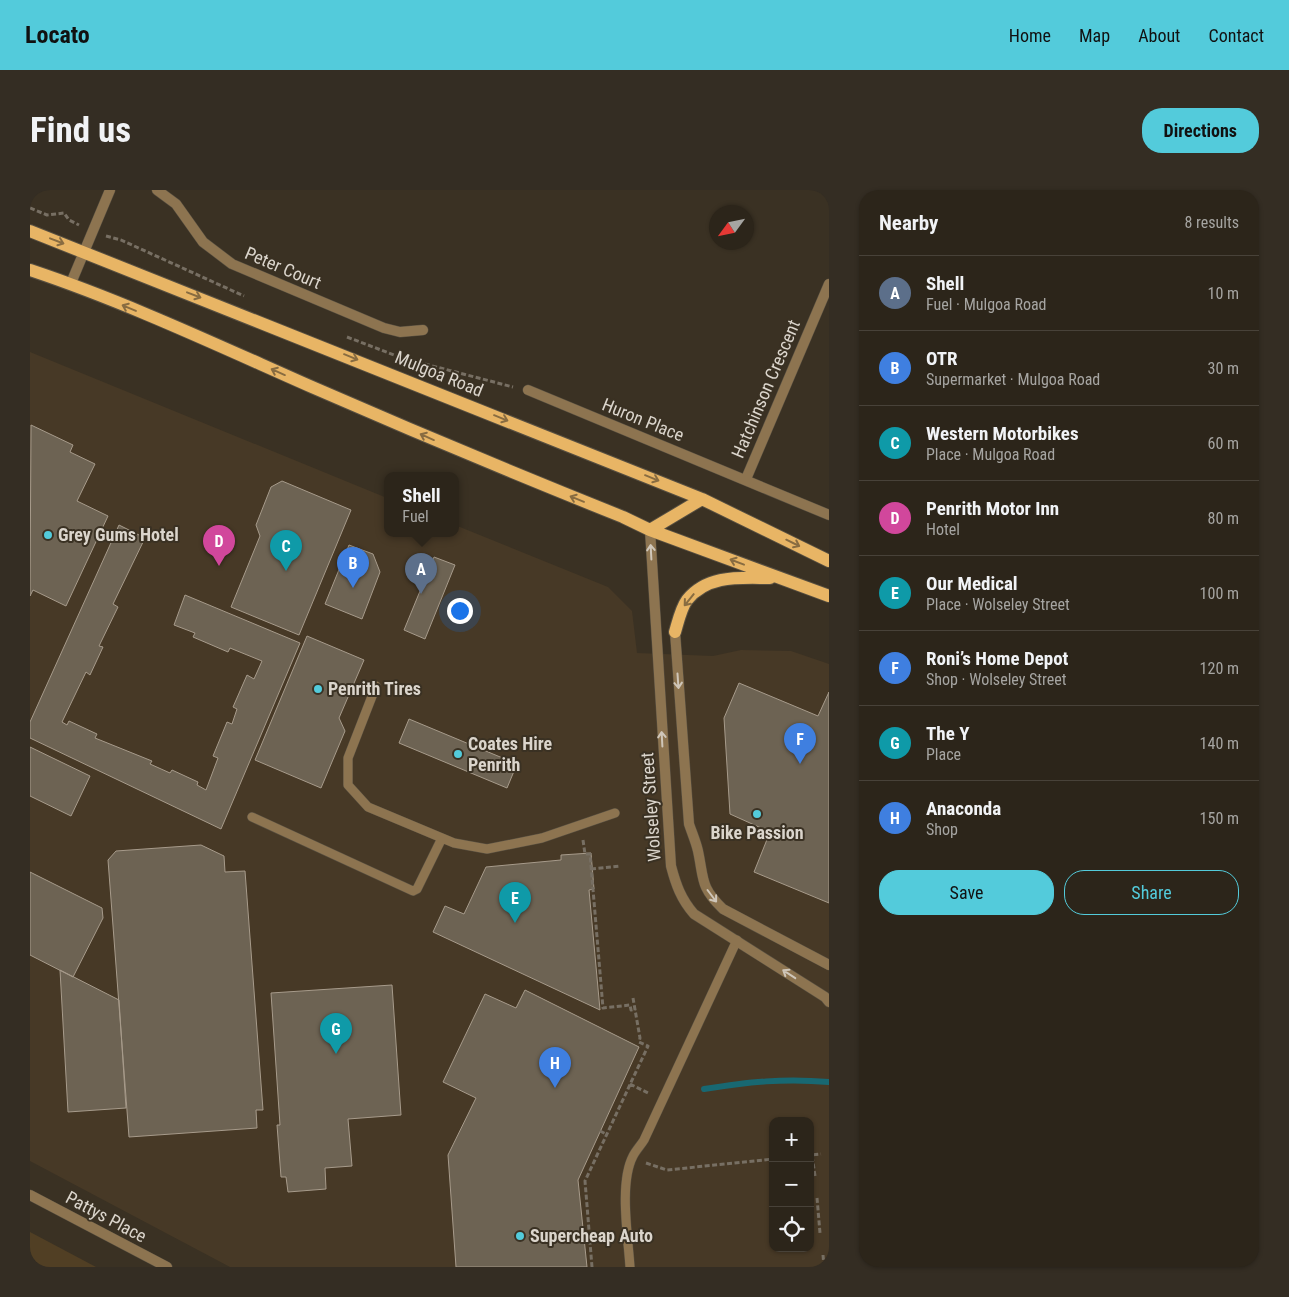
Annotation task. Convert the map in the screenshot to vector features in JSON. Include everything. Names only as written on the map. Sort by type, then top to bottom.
[{"type":"main road","name":"Mulgoa Road","points":[[30,231],[702,499],[829,561]]},
{"type":"main road","points":[[30,270],[71,283],[438,442],[650,530],[829,596]]},
{"type":"main road","points":[[650,530],[702,499]]},
{"type":"main road","points":[[675,632],[687,600],[703,586],[724,578],[783,578]]},
{"type":"street","points":[[71,283],[110,190]]},
{"type":"street","name":"Peter Court","points":[[157,190],[176,204],[212,250],[232,264],[384,328],[400,332],[423,330]]},
{"type":"street","name":"Hatchinson Crescent","points":[[829,284],[746,479],[829,515]]},
{"type":"street","name":"Huron Place","points":[[528,390],[746,479]]},
{"type":"street","name":"Wolseley Street","points":[[650,530],[671,866],[682,900],[694,914],[738,940],[825,997],[829,1002]]},
{"type":"street","name":"Wolseley Street","points":[[675,632],[689,824],[698,850],[701,875],[706,888],[723,909],[829,965]]},
{"type":"street","name":"Pattys Place","points":[[30,1195],[167,1267]]},
{"type":"lane","points":[[376,686],[348,758],[348,785],[368,807],[454,843],[487,849],[542,838],[615,813]]},
{"type":"lane","points":[[252,817],[413,891],[417,889],[442,838]]},
{"type":"lane","points":[[630,1267],[626,1208],[628,1169],[633,1156],[644,1140],[663,1101],[738,940]]},
{"type":"path","points":[[30,208],[47,215],[64,213],[69,220]]},
{"type":"path","points":[[117,240],[121,240],[247,298]]},
{"type":"path","points":[[341,335],[402,358],[528,390]]},
{"type":"path","points":[[582,824],[585,854],[590,853],[603,1008],[630,1005],[630,1010],[636,1009]]},
{"type":"path","points":[[591,870],[620,866]]},
{"type":"path","points":[[592,1267],[585,1181],[648,1046],[639,1042],[633,998]]},
{"type":"path","points":[[630,1084],[663,1101]]},
{"type":"path","points":[[600,1131],[606,1134]]},
{"type":"path","points":[[814,1155],[821,1154]]},
{"type":"path","points":[[644,1162],[667,1170],[769,1159]]},
{"type":"path","points":[[812,1162],[815,1176]]},
{"type":"path","points":[[817,1198],[820,1233]]},
{"type":"path","points":[[822,1255],[824,1267]]},
{"type":"shaded area","points":[[30,352],[384,497],[384,537],[459,537],[459,527],[608,587],[632,611],[637,653],[713,656],[741,650],[791,651],[829,664],[829,1267],[230,1267],[30,1161]]},
{"type":"shaded area","points":[[30,1232],[96,1267],[30,1267]]},
{"type":"building","points":[[31,425],[73,445],[70,452],[95,464],[77,501],[108,516],[66,606],[33,590],[30,596]]},
{"type":"building","points":[[282,481],[351,510],[299,635],[231,607],[260,536],[256,525],[271,487]]},
{"type":"building","points":[[119,525],[145,538],[113,604],[118,607],[99,646],[103,647],[90,675],[86,672],[62,722],[67,725],[69,721],[97,734],[95,738],[152,761],[150,764],[170,773],[172,770],[198,782],[197,785],[206,790],[218,758],[213,756],[227,722],[232,724],[237,709],[233,707],[247,675],[254,679],[262,661],[230,648],[228,652],[193,637],[195,633],[174,625],[185,595],[300,643],[221,829],[30,738],[30,722]]},
{"type":"building","points":[[349,545],[373,554],[380,572],[362,619],[325,604]]},
{"type":"building","points":[[434,557],[455,565],[425,639],[404,630]]},
{"type":"building","name":"Penrith Tires","points":[[307,636],[364,660],[339,718],[345,731],[321,788],[255,760]]},
{"type":"building","points":[[739,683],[818,716],[829,692],[829,903],[754,872],[770,832],[730,814],[724,718]]},
{"type":"building","name":"Coates Hire Penrith","points":[[409,719],[517,764],[507,788],[399,743]]},
{"type":"building","points":[[30,747],[90,776],[71,816],[30,796]]},
{"type":"building","points":[[201,845],[224,856],[225,872],[245,871],[263,1110],[256,1110],[257,1128],[129,1137],[108,860],[116,851]]},
{"type":"building","points":[[591,853],[594,889],[589,890],[600,1010],[433,932],[445,906],[464,914],[486,867],[561,860],[561,855]]},
{"type":"building","points":[[30,872],[102,908],[103,918],[73,977],[30,955]]},
{"type":"building","points":[[60,970],[119,1000],[126,1108],[68,1112]]},
{"type":"building","points":[[392,985],[401,1115],[348,1119],[352,1166],[325,1168],[326,1189],[288,1192],[286,1177],[281,1177],[277,1125],[280,1125],[271,993]]},
{"type":"building","points":[[525,990],[639,1047],[578,1180],[587,1267],[456,1267],[448,1155],[476,1098],[443,1082],[485,994],[516,1008]]},
{"type":"waterway","points":[[704,1089],[766,1081],[829,1082]]},
{"type":"place","name":"Grey Gums Hotel","points":[[48,535]]},
{"type":"place","name":"Penrith Motor Inn","points":[[219,566]]},
{"type":"place","name":"Western Motorbikes","points":[[286,571]]},
{"type":"place","name":"OTR","points":[[353,588]]},
{"type":"place","name":"Shell","points":[[421,594]]},
{"type":"place","name":"Penrith Tires","points":[[318,689]]},
{"type":"place","name":"Coates Hire Penrith","points":[[458,754]]},
{"type":"place","name":"Roni’s Home Depot","points":[[800,764]]},
{"type":"place","name":"Bike Passion","points":[[757,814]]},
{"type":"place","name":"Our Medical","points":[[515,923]]},
{"type":"place","name":"The Y","points":[[336,1054]]},
{"type":"place","name":"Anaconda","points":[[555,1088]]},
{"type":"place","name":"Supercheap Auto","points":[[520,1236]]}]
